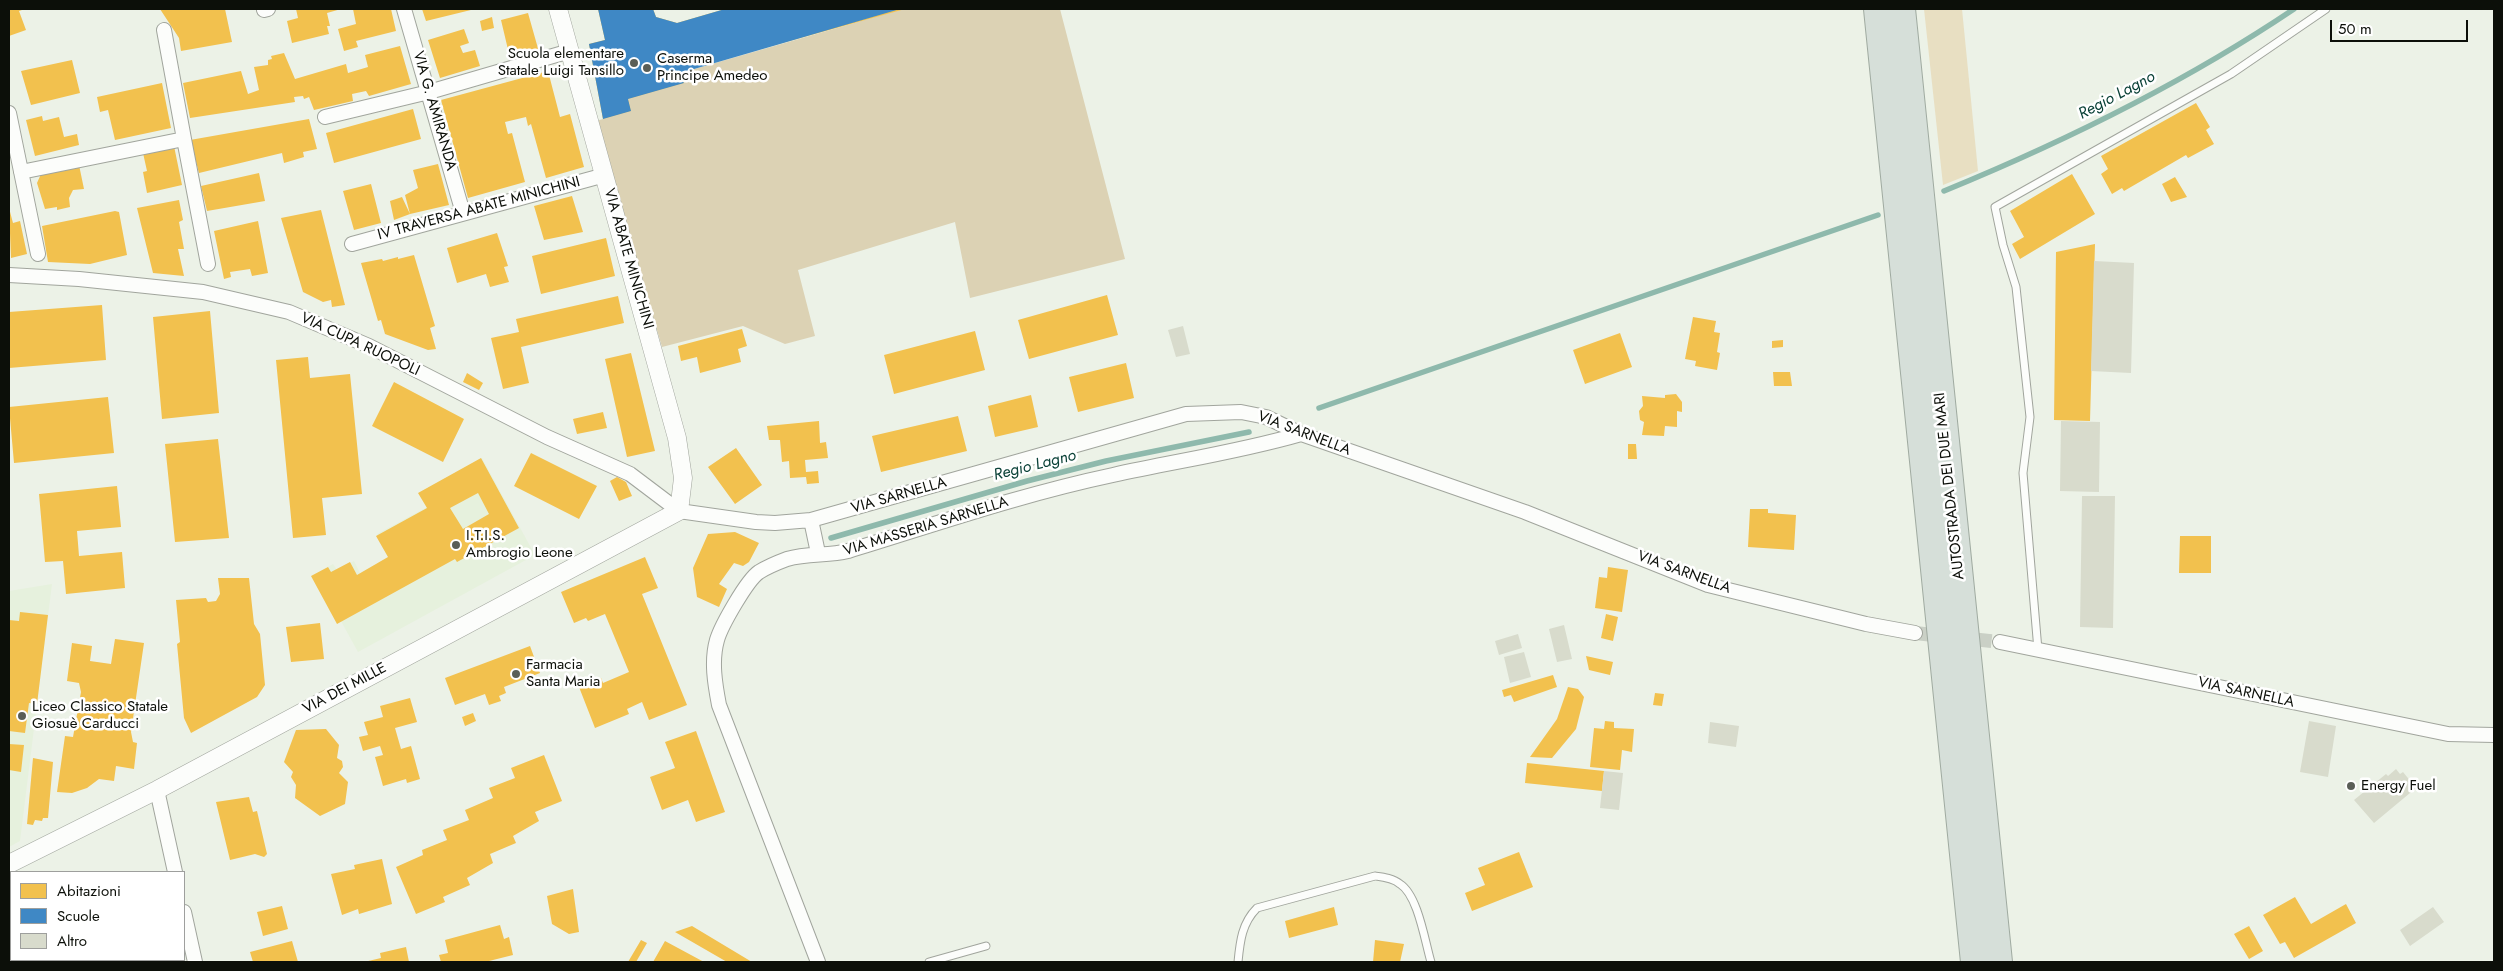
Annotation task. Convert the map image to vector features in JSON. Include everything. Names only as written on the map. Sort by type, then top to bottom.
[{"type":"highway","name":"AUTOSTRADA DEI DUE MARI","points":[[1877,9],[1974,962]]},
{"type":"highway","name":"AUTOSTRADA DEI DUE MARI","points":[[1902,9],[1998,962]]},
{"type":"street","name":"VIA G. AMIRANDA","points":[[404,9],[430,92],[463,213]]},
{"type":"street","name":"VIA ABATE MINICHINI","points":[[558,9],[677,438],[682,478],[679,511]]},
{"type":"street","points":[[164,30],[208,264]]},
{"type":"street","points":[[325,117],[430,92],[570,51]]},
{"type":"street","points":[[9,113],[38,254]]},
{"type":"street","points":[[21,172],[184,139]]},
{"type":"street","name":"IV TRAVERSA ABATE MINICHINI","points":[[352,244],[605,175]]},
{"type":"street","name":"VIA CUPA RUOPOLI","points":[[9,275],[79,279],[203,292],[288,312],[369,346],[547,437],[630,474],[679,511]]},
{"type":"street","name":"VIA SARNELLA","points":[[679,511],[775,524],[810,520],[1186,414],[1241,412],[1266,417],[1301,434],[1525,512],[1708,585],[1866,624],[1915,632]]},
{"type":"street","name":"VIA MASSERIA SARNELLA","points":[[818,962],[719,705],[714,675],[716,641],[724,622],[758,573],[787,559],[818,553],[832,555],[848,551],[1022,498],[1112,475],[1247,448],[1301,434]]},
{"type":"street","name":"VIA DEI MILLE","points":[[9,864],[158,790],[679,511]]},
{"type":"street","points":[[810,520],[818,553]]},
{"type":"street","name":"VIA SARNELLA","points":[[2000,642],[2448,734],[2494,735]]},
{"type":"street","points":[[158,790],[175,871]]},
{"type":"street","points":[[185,917],[195,962]]},
{"type":"lane","points":[[2038,650],[2023,472],[2030,417],[2016,287],[2003,245],[1995,207],[2230,74],[2326,9]]},
{"type":"lane","points":[[1238,962],[1248,916],[1257,908],[1374,876],[1388,878],[1401,884],[1410,894],[1431,962]]},
{"type":"lane","points":[[928,962],[986,946]]},
{"type":"shaded area","points":[[903,9],[1060,9],[1125,259],[970,298],[955,222],[798,270],[815,336],[785,344],[743,326],[662,347],[596,121],[631,111],[628,99],[684,83],[677,74]]},
{"type":"shaded area","points":[[1924,9],[1962,9],[1978,171],[1943,185]]},
{"type":"shaded area","name":"I.T.I.S. Ambrogio Leone","points":[[482,458],[535,555],[358,652],[315,574],[333,564],[337,570],[354,561],[360,573],[389,557],[377,534],[427,507],[420,492]]},
{"type":"shaded area","name":"Liceo Classico Statale Giosuè Carducci","points":[[52,584],[20,841],[9,847],[9,591]]},
{"type":"building: Abitazioni","points":[[9,9],[25,9],[19,11],[26,30],[9,36]]},
{"type":"building: Abitazioni","points":[[160,9],[225,9],[232,42],[181,51],[179,38]]},
{"type":"building: Abitazioni","points":[[296,9],[341,9],[327,13],[330,26],[327,26],[329,34],[292,43],[287,21],[298,18]]},
{"type":"building: Abitazioni","points":[[353,9],[391,9],[396,31],[356,41],[358,47],[344,51],[338,29],[356,24]]},
{"type":"building: Abitazioni","points":[[422,9],[475,9],[426,21]]},
{"type":"building: Abitazioni","name":"Caserma Principe Amedeo","points":[[598,9],[653,9],[656,17],[677,23],[725,9],[905,9],[681,71],[684,83],[628,99],[631,111],[603,119],[589,44],[605,40]]},
{"type":"building: Abitazioni","points":[[528,13],[539,52],[510,58],[501,20]]},
{"type":"building: Abitazioni","points":[[492,17],[494,28],[482,31],[480,21]]},
{"type":"building: Abitazioni","points":[[464,29],[469,43],[460,46],[463,53],[475,50],[480,66],[440,78],[428,40]]},
{"type":"building: Abitazioni","points":[[400,46],[411,84],[369,96],[366,91],[352,94],[353,101],[314,110],[309,97],[304,99],[303,96],[294,97],[295,102],[190,118],[183,83],[241,71],[248,94],[259,90],[254,67],[268,65],[268,60],[272,59],[271,56],[284,53],[295,79],[346,64],[348,73],[368,67],[365,55]]},
{"type":"building: Abitazioni","points":[[72,60],[80,93],[31,105],[21,71]]},
{"type":"building: Abitazioni","points":[[548,71],[560,117],[570,114],[584,167],[546,178],[531,124],[528,126],[526,117],[505,122],[508,134],[512,133],[525,182],[468,198],[441,100]]},
{"type":"building: Abitazioni","points":[[162,83],[171,128],[115,140],[108,110],[100,112],[97,97]]},
{"type":"building: Abitazioni","points":[[2196,103],[2210,127],[2206,130],[2214,144],[2188,158],[2186,155],[2124,191],[2122,188],[2112,194],[2101,174],[2108,169],[2101,156]]},
{"type":"building: Abitazioni","points":[[413,109],[421,139],[334,163],[326,133]]},
{"type":"building: Abitazioni","points":[[42,116],[43,121],[59,117],[64,137],[77,134],[79,145],[35,156],[26,120]]},
{"type":"building: Abitazioni","points":[[309,119],[317,149],[303,152],[304,157],[284,163],[282,153],[199,173],[190,140]]},
{"type":"building: Abitazioni","points":[[174,146],[182,185],[147,193],[143,172],[147,171],[143,153]]},
{"type":"building: Abitazioni","points":[[438,164],[449,205],[410,214],[405,195],[418,188],[413,170]]},
{"type":"building: Abitazioni","points":[[79,165],[84,189],[73,190],[69,198],[70,207],[57,210],[57,207],[45,209],[37,183],[41,174]]},
{"type":"building: Abitazioni","points":[[259,173],[265,201],[207,211],[201,186]]},
{"type":"building: Abitazioni","points":[[2072,174],[2095,214],[2020,259],[2012,244],[2024,237],[2010,211]]},
{"type":"building: Abitazioni","points":[[2175,177],[2187,197],[2171,202],[2162,184]]},
{"type":"building: Abitazioni","points":[[371,184],[381,223],[354,230],[343,191]]},
{"type":"building: Abitazioni","points":[[572,196],[583,232],[544,240],[534,206]]},
{"type":"building: Abitazioni","points":[[402,197],[410,214],[394,220],[390,201]]},
{"type":"building: Abitazioni","points":[[179,200],[183,220],[179,222],[184,249],[178,249],[184,276],[153,273],[137,208]]},
{"type":"building: Abitazioni","points":[[9,208],[13,223],[20,221],[27,254],[11,258]]},
{"type":"building: Abitazioni","points":[[321,210],[345,305],[332,307],[331,300],[323,302],[303,292],[281,218]]},
{"type":"building: Abitazioni","points":[[115,211],[119,212],[127,255],[90,264],[48,262],[42,226]]},
{"type":"building: Abitazioni","points":[[258,221],[268,273],[252,276],[250,269],[230,272],[231,277],[224,279],[214,231]]},
{"type":"building: Abitazioni","points":[[497,233],[508,266],[504,267],[509,282],[490,287],[486,274],[457,283],[447,248]]},
{"type":"building: Abitazioni","points":[[606,238],[615,276],[541,294],[532,256]]},
{"type":"building: Abitazioni","points":[[2095,244],[2090,421],[2054,420],[2056,252]]},
{"type":"building: Abitazioni","points":[[414,255],[435,326],[430,328],[436,349],[428,350],[385,334],[381,320],[378,321],[361,263],[382,259],[383,261],[398,257],[398,259]]},
{"type":"building: Abitazioni","points":[[1107,295],[1118,335],[1029,359],[1018,320]]},
{"type":"building: Abitazioni","points":[[618,296],[624,323],[521,347],[529,383],[503,389],[491,338],[519,332],[516,319]]},
{"type":"building: Abitazioni","points":[[102,305],[106,360],[9,368],[9,312]]},
{"type":"building: Abitazioni","points":[[210,311],[219,413],[162,419],[153,317]]},
{"type":"building: Abitazioni","points":[[1693,317],[1716,321],[1714,332],[1720,333],[1717,352],[1720,353],[1717,370],[1695,366],[1696,361],[1685,359]]},
{"type":"building: Abitazioni","points":[[742,329],[747,346],[738,349],[741,362],[700,373],[697,357],[681,361],[678,346]]},
{"type":"building: Abitazioni","points":[[975,331],[985,370],[894,394],[884,355]]},
{"type":"building: Abitazioni","points":[[1620,333],[1632,367],[1585,384],[1573,350]]},
{"type":"building: Abitazioni","points":[[1783,340],[1783,347],[1772,348],[1772,341]]},
{"type":"building: Abitazioni","points":[[631,353],[655,451],[627,457],[605,359]]},
{"type":"building: Abitazioni","points":[[308,357],[310,378],[350,374],[362,494],[322,498],[326,535],[293,538],[276,360]]},
{"type":"building: Abitazioni","points":[[1126,363],[1134,398],[1078,412],[1069,377]]},
{"type":"building: Abitazioni","points":[[1773,372],[1790,372],[1792,386],[1774,386]]},
{"type":"building: Abitazioni","points":[[467,373],[483,383],[479,390],[463,382]]},
{"type":"building: Abitazioni","points":[[394,382],[464,419],[443,462],[372,426]]},
{"type":"building: Abitazioni","points":[[1676,394],[1682,402],[1682,412],[1677,411],[1677,427],[1665,426],[1664,436],[1642,435],[1644,422],[1640,420],[1639,411],[1643,406],[1642,396],[1665,398],[1665,395]]},
{"type":"building: Abitazioni","points":[[1031,395],[1038,427],[995,437],[988,406]]},
{"type":"building: Abitazioni","points":[[108,397],[114,453],[14,463],[9,407]]},
{"type":"building: Abitazioni","points":[[603,412],[607,428],[577,434],[573,419]]},
{"type":"building: Abitazioni","points":[[958,416],[967,451],[881,472],[872,436]]},
{"type":"building: Abitazioni","points":[[819,421],[820,443],[826,442],[828,458],[805,460],[806,472],[818,471],[819,483],[807,484],[806,477],[790,478],[789,461],[782,462],[780,440],[769,440],[767,426]]},
{"type":"building: Abitazioni","points":[[218,439],[229,538],[175,542],[165,444]]},
{"type":"building: Abitazioni","points":[[1628,444],[1636,444],[1637,459],[1628,459]]},
{"type":"building: Abitazioni","points":[[736,448],[762,485],[735,504],[708,467]]},
{"type":"building: Abitazioni","points":[[531,453],[597,486],[579,519],[514,486]]},
{"type":"building: Abitazioni","points":[[481,458],[519,528],[457,562],[455,559],[337,624],[311,576],[328,567],[331,572],[350,562],[357,575],[388,557],[376,536],[427,508],[418,493]],"holes":[[[478,493],[489,514],[463,529],[450,508]]]},
{"type":"building: Abitazioni","points":[[617,477],[626,482],[632,496],[619,501],[610,481]]},
{"type":"building: Abitazioni","points":[[117,486],[121,527],[77,531],[79,556],[122,552],[125,588],[66,594],[63,561],[45,562],[39,494]]},
{"type":"building: Abitazioni","points":[[1750,509],[1768,509],[1768,513],[1796,515],[1794,550],[1748,547]]},
{"type":"building: Abitazioni","points":[[735,532],[759,543],[749,562],[743,566],[734,563],[719,584],[727,589],[719,607],[697,597],[693,568],[708,534]]},
{"type":"building: Abitazioni","points":[[2180,536],[2211,536],[2211,573],[2179,573]]},
{"type":"building: Abitazioni","points":[[645,557],[658,588],[642,594],[687,705],[649,720],[642,702],[627,709],[629,714],[595,728],[579,687],[601,678],[603,683],[629,672],[605,614],[588,621],[586,618],[574,623],[561,592]]},
{"type":"building: Abitazioni","points":[[1608,567],[1628,570],[1622,612],[1595,608],[1599,577],[1607,578]]},
{"type":"building: Abitazioni","points":[[218,578],[249,578],[254,624],[260,634],[265,685],[257,697],[191,733],[184,718],[177,644],[180,642],[176,600],[206,598],[208,602],[216,601],[220,594]]},
{"type":"building: Abitazioni","points":[[20,612],[48,615],[37,704],[29,703],[25,733],[9,731],[9,620],[19,621]]},
{"type":"building: Abitazioni","points":[[1606,614],[1618,617],[1613,641],[1601,638]]},
{"type":"building: Abitazioni","points":[[320,623],[324,659],[291,662],[286,627]]},
{"type":"building: Abitazioni","points":[[115,639],[144,643],[131,732],[133,742],[137,743],[134,769],[116,766],[114,781],[99,779],[87,788],[72,793],[57,792],[65,736],[73,737],[81,692],[79,683],[67,681],[72,643],[92,646],[90,661],[111,664]]},
{"type":"building: Abitazioni","points":[[530,646],[540,673],[504,687],[506,693],[499,696],[501,701],[489,705],[485,694],[455,705],[445,678]]},
{"type":"building: Abitazioni","points":[[1586,656],[1613,662],[1610,675],[1589,670]]},
{"type":"building: Abitazioni","points":[[1553,675],[1557,687],[1514,702],[1511,695],[1504,697],[1502,690]]},
{"type":"building: Abitazioni","points":[[1568,687],[1578,689],[1584,697],[1576,729],[1552,758],[1530,757],[1557,719]]},
{"type":"building: Abitazioni","points":[[1655,693],[1664,694],[1662,706],[1653,705]]},
{"type":"building: Abitazioni","points":[[410,698],[417,722],[395,728],[401,749],[411,746],[420,779],[407,783],[406,779],[383,786],[375,757],[383,755],[380,746],[363,751],[359,737],[368,735],[364,722],[383,717],[380,706]]},
{"type":"building: Abitazioni","points":[[473,713],[476,721],[465,726],[462,717]]},
{"type":"building: Abitazioni","points":[[1605,721],[1614,722],[1614,728],[1634,729],[1632,752],[1622,750],[1620,770],[1590,767],[1594,728],[1604,729]]},
{"type":"building: Abitazioni","points":[[326,729],[339,745],[337,758],[342,761],[343,767],[339,773],[348,782],[345,804],[320,816],[295,798],[296,785],[291,777],[293,772],[284,762],[296,730]]},
{"type":"building: Abitazioni","points":[[696,731],[725,812],[696,822],[688,800],[662,810],[650,777],[675,768],[665,742]]},
{"type":"building: Abitazioni","points":[[9,744],[24,745],[21,772],[9,770]]},
{"type":"building: Abitazioni","points":[[544,755],[562,801],[535,812],[539,821],[513,836],[516,843],[490,854],[493,863],[467,878],[470,885],[443,897],[445,902],[416,914],[396,867],[423,855],[422,850],[447,840],[443,830],[469,820],[465,810],[493,798],[489,788],[515,778],[511,768]]},
{"type":"building: Abitazioni","points":[[33,758],[53,762],[48,818],[43,818],[42,821],[35,820],[33,825],[27,824]]},
{"type":"building: Abitazioni","points":[[1527,763],[1604,771],[1602,791],[1525,783]]},
{"type":"building: Abitazioni","points":[[249,797],[253,812],[257,811],[267,854],[264,857],[255,854],[230,860],[216,802]]},
{"type":"building: Abitazioni","points":[[1519,852],[1533,887],[1472,911],[1465,893],[1485,885],[1478,868]]},
{"type":"building: Abitazioni","points":[[382,859],[392,904],[359,914],[358,909],[342,915],[331,874],[355,869],[354,865]]},
{"type":"building: Abitazioni","points":[[573,889],[579,932],[569,934],[552,924],[547,896]]},
{"type":"building: Abitazioni","points":[[2295,897],[2311,924],[2346,904],[2356,923],[2294,958],[2285,942],[2280,944],[2263,915]]},
{"type":"building: Abitazioni","points":[[282,906],[288,929],[263,936],[257,912]]},
{"type":"building: Abitazioni","points":[[1334,907],[1338,925],[1289,938],[1285,921]]},
{"type":"building: Abitazioni","points":[[9,917],[10,961],[22,961],[20,962],[9,962]]},
{"type":"building: Abitazioni","points":[[500,925],[504,939],[509,937],[513,955],[485,962],[441,962],[439,955],[448,953],[445,940]]},
{"type":"building: Abitazioni","points":[[692,926],[752,962],[727,962],[675,932]]},
{"type":"building: Abitazioni","points":[[2249,926],[2263,951],[2249,959],[2234,934]]},
{"type":"building: Abitazioni","points":[[641,940],[647,943],[636,962],[628,962]]},
{"type":"building: Abitazioni","points":[[1375,940],[1404,944],[1400,962],[1373,962]]},
{"type":"building: Abitazioni","points":[[292,941],[298,962],[253,962],[250,952]]},
{"type":"building: Abitazioni","points":[[665,941],[704,962],[653,962]]},
{"type":"building: Abitazioni","points":[[406,947],[409,962],[364,962],[381,958],[380,953]]},
{"type":"building: Abitazioni","points":[[160,961],[160,962],[128,962]]},
{"type":"building: Scuole","name":"Caserma Principe Amedeo","points":[[598,9],[653,9],[656,17],[677,23],[725,9],[900,9],[677,74],[684,83],[628,99],[631,111],[603,119],[589,44],[605,40]]},
{"type":"building: Altro","points":[[2094,261],[2134,263],[2131,373],[2091,371]]},
{"type":"building: Altro","points":[[1183,326],[1190,354],[1176,357],[1168,330]]},
{"type":"building: Altro","points":[[2061,421],[2100,422],[2099,492],[2060,491]]},
{"type":"building: Altro","points":[[2082,496],[2115,496],[2113,628],[2080,627]]},
{"type":"building: Altro","points":[[1564,625],[1572,659],[1557,662],[1549,629]]},
{"type":"building: Altro","points":[[1518,634],[1522,648],[1499,655],[1495,641]]},
{"type":"building: Altro","points":[[1524,652],[1531,677],[1510,683],[1504,657]]},
{"type":"building: Altro","points":[[2309,721],[2336,726],[2328,777],[2300,772]]},
{"type":"building: Altro","points":[[1710,722],[1739,726],[1736,747],[1708,743]]},
{"type":"building: Altro","points":[[2396,769],[2400,774],[2403,772],[2416,788],[2374,823],[2354,800],[2386,774],[2388,776]]},
{"type":"building: Altro","points":[[1604,771],[1623,773],[1619,810],[1600,808]]},
{"type":"building: Altro","points":[[2433,907],[2444,922],[2410,946],[2400,930]]},
{"type":"waterway","name":"Regio Lagno","points":[[1944,191],[2035,152],[2124,109],[2210,62],[2294,9]]},
{"type":"waterway","points":[[1319,408],[1878,215]]},
{"type":"waterway","name":"Regio Lagno","points":[[831,538],[1027,481],[1106,461],[1249,432]]},
{"type":"tunnel","points":[[1915,633],[2000,642]]},
{"type":"place","name":"Scuola elementare Statale Luigi Tansillo","points":[[634,63]]},
{"type":"place","name":"Caserma Principe Amedeo","points":[[647,68]]},
{"type":"place","name":"I.T.I.S. Ambrogio Leone","points":[[456,545]]},
{"type":"place","name":"Farmacia Santa Maria","points":[[516,674]]},
{"type":"place","name":"Liceo Classico Statale Giosuè Carducci","points":[[22,716]]},
{"type":"place","name":"Energy Fuel","points":[[2351,786]]}]
